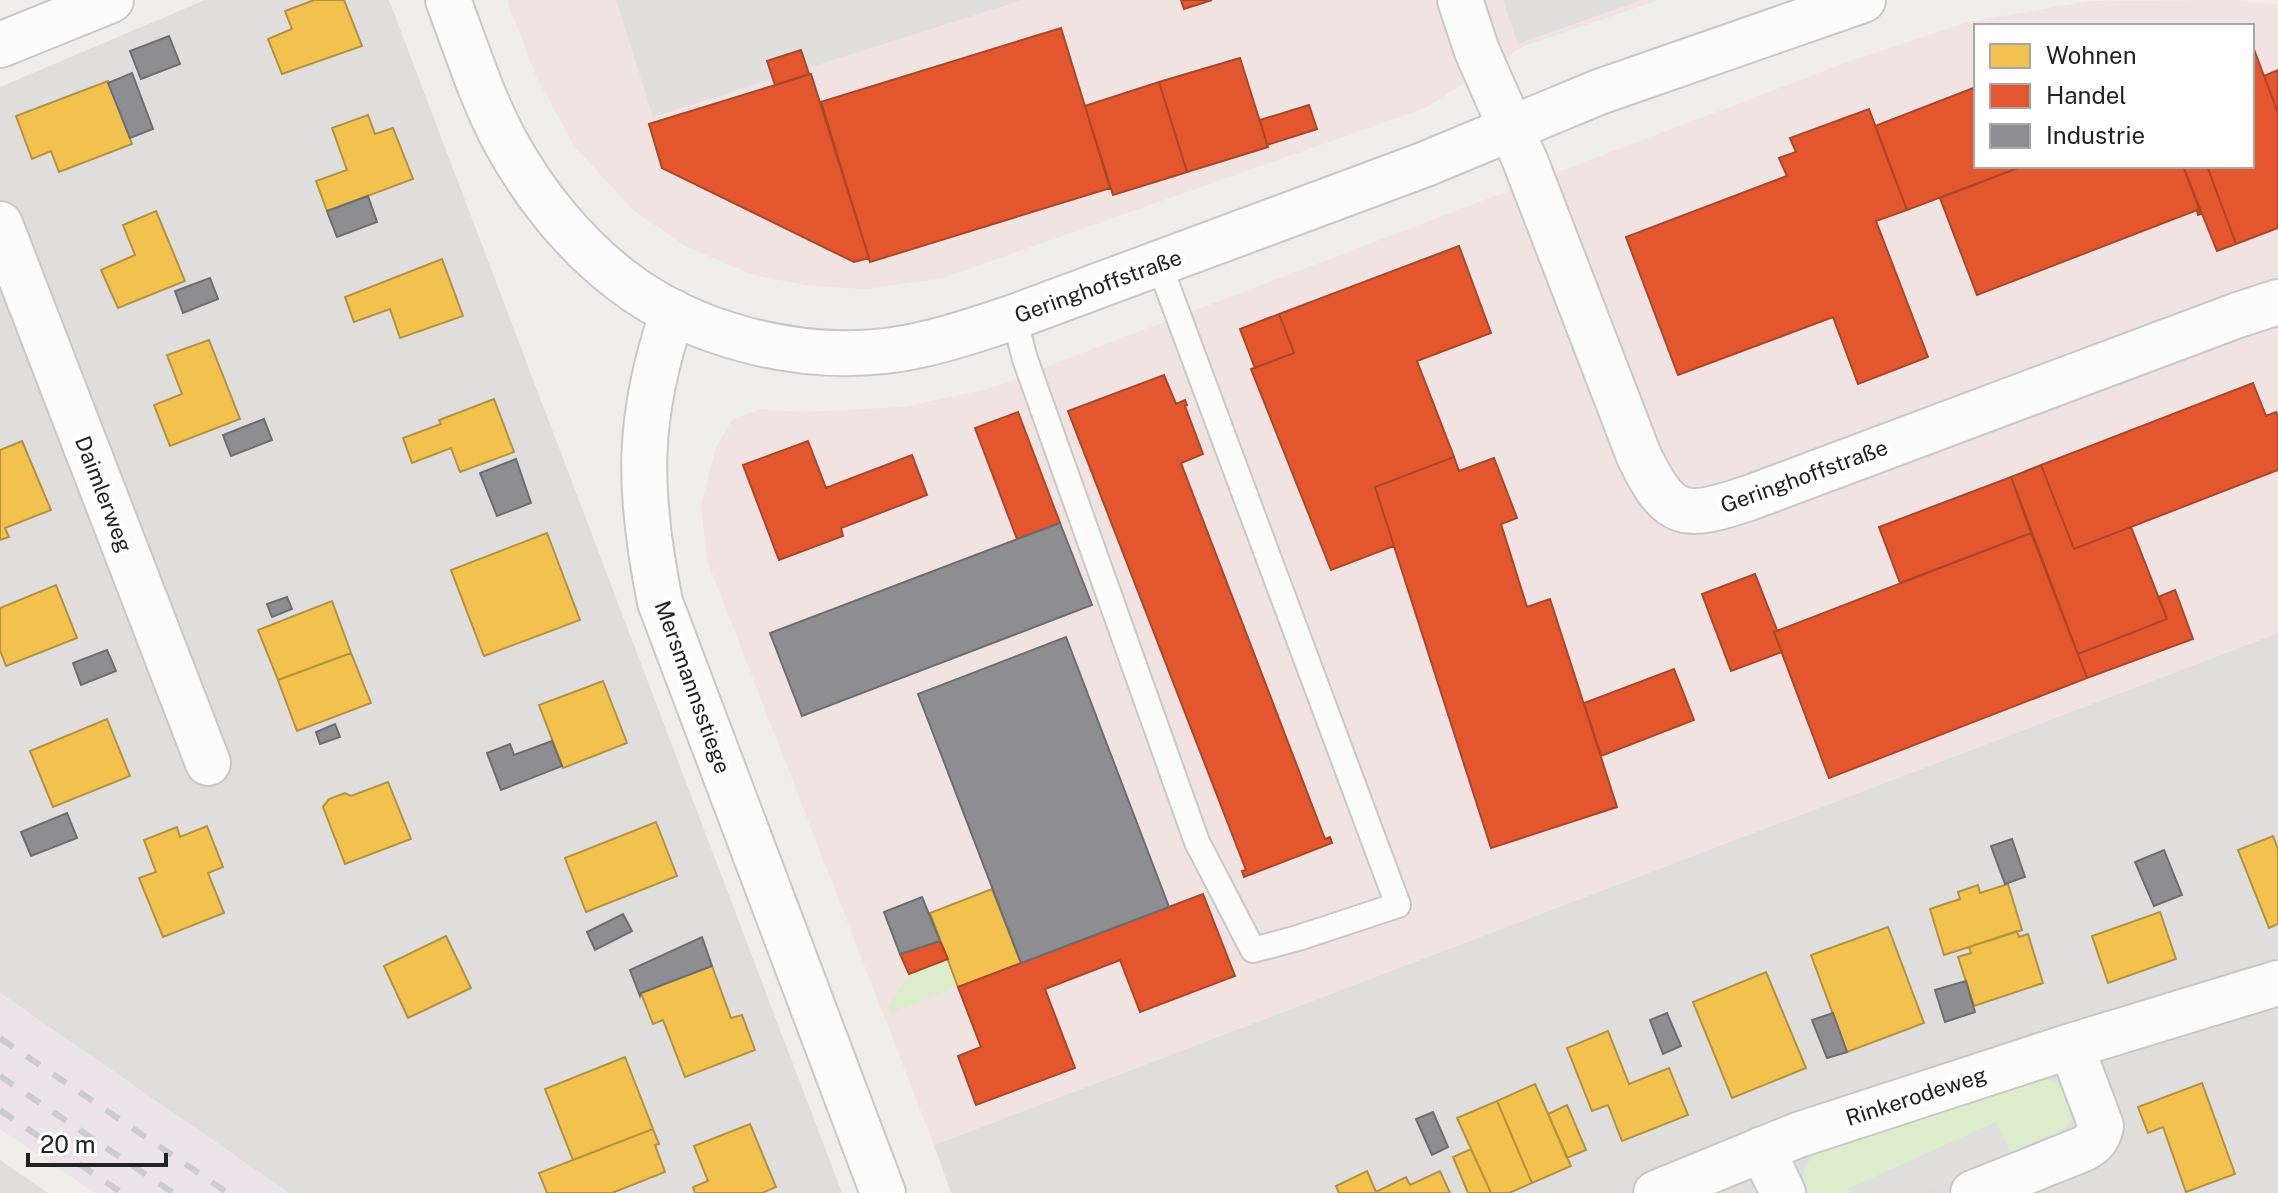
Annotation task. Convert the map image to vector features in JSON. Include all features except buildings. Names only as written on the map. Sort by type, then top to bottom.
[{"type":"street","points":[[0,45],[111,0]]},
{"type":"street","points":[[448,0],[479,85],[500,131],[539,193],[601,263],[622,281],[673,312]]},
{"type":"street","name":"Geringhoffstraße","points":[[1460,0],[1477,51],[1511,128],[1639,456],[1666,501],[1679,509],[1693,513],[1708,511],[1749,498],[2278,302]]},
{"type":"street","name":"Geringhoffstraße","points":[[673,312],[763,343],[826,352],[885,351],[954,336],[1014,317],[1423,165],[1599,92],[1863,0]]},
{"type":"street","name":"Daimlerweg","points":[[0,224],[208,763]]},
{"type":"street","name":"Mersmannsstiege","points":[[673,312],[652,380],[642,458],[647,528],[660,602],[883,1193]]},
{"type":"street","name":"Rinkerodeweg","points":[[1656,1193],[1798,1135],[2071,1046],[2278,983]]},
{"type":"street","points":[[1973,1193],[2083,1149],[2093,1144],[2099,1136],[2101,1126],[2071,1046]]},
{"type":"street","points":[[1762,1149],[1783,1193]]},
{"type":"lane","points":[[1014,317],[1025,359],[1197,842],[1253,950],[1398,905],[1159,264]]},
{"type":"shaded area","points":[[205,0],[389,0],[842,1193],[289,1193],[0,993],[0,87]]},
{"type":"shaded area","points":[[507,0],[1659,0],[1524,46],[1425,108],[943,278],[866,289],[810,286],[753,275],[687,247],[633,210],[575,147],[537,79]]},
{"type":"shaded area","points":[[616,0],[1023,0],[653,117]]},
{"type":"shaded area","points":[[1503,0],[1642,0],[1518,44]]},
{"type":"shaded area","points":[[2235,0],[2278,5],[2278,633],[934,1145],[707,560],[701,504],[716,447],[732,420],[760,409],[801,412],[903,407],[988,389],[1850,61],[1968,22],[2091,1]]},
{"type":"shaded area","points":[[2278,633],[2278,1193],[951,1193],[934,1145]]},
{"type":"shaded area","points":[[0,993],[289,1193],[95,1193],[0,1129]]},
{"type":"shaded area","points":[[1996,1122],[2011,1153],[1924,1193],[1850,1193],[1848,1189]]},
{"type":"shaded area","points":[[0,1160],[48,1193],[0,1193]]},
{"type":"green space","points":[[946,961],[956,987],[891,1013],[888,1006],[910,974]]},
{"type":"green space","points":[[2042,1076],[2056,1082],[2073,1103],[2072,1118],[2066,1128],[2011,1153],[1996,1122],[1848,1189],[1850,1193],[1805,1193],[1804,1171],[1816,1152]]},
{"type":"railway","points":[[0,1038],[228,1193]]},
{"type":"railway","points":[[0,1076],[173,1193]]},
{"type":"railway","points":[[0,1110],[122,1193]]}]
